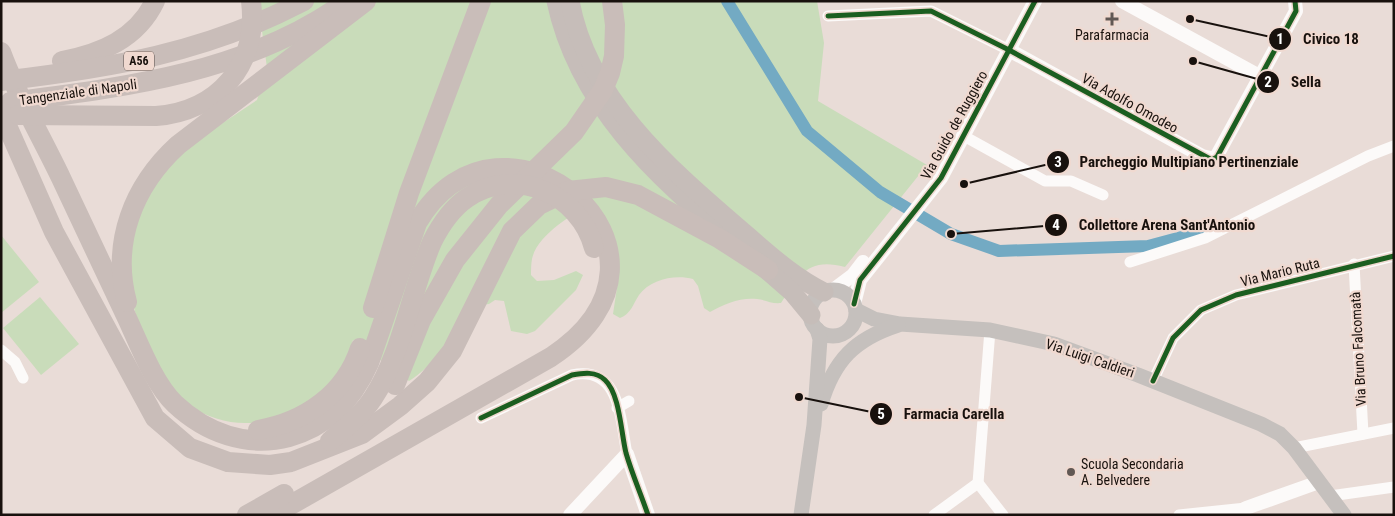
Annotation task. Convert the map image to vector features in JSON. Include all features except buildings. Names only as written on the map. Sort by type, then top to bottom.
[{"type":"highway","points":[[1,73],[52,69],[120,41],[139,24],[155,1]]},
{"type":"highway","points":[[251,1],[250,30],[239,65],[223,90],[196,108],[172,115],[156,116],[42,116],[1,113],[54,232],[155,418],[170,433],[190,448],[228,462],[270,465],[290,462],[362,434],[400,406],[427,382],[444,362],[466,323],[505,242],[519,222],[547,200],[581,188],[606,187],[622,190],[652,201],[768,270]]},
{"type":"highway","name":"Tangenziale di Napoli","points":[[1,82],[52,69],[147,59],[224,38],[258,24],[304,1]]},
{"type":"highway","name":"Tangenziale di Napoli","points":[[1,103],[153,81],[208,68],[289,36],[346,1]]},
{"type":"highway","points":[[138,343],[126,295],[121,261],[123,242],[131,212],[148,179],[166,156],[366,1]]},
{"type":"highway","points":[[1,52],[16,90],[60,175],[138,343],[173,402],[211,430],[228,436],[257,442],[284,438],[307,431],[327,419],[346,404],[360,383],[363,360],[409,194],[481,1]]},
{"type":"highway","points":[[556,1],[567,43],[578,68],[592,94],[619,132],[682,196],[792,292],[814,322]]},
{"type":"highway","points":[[570,1],[578,32],[596,74],[610,97],[639,134],[687,184],[802,281],[828,291]]},
{"type":"highway","points":[[319,451],[367,407],[396,368],[454,260],[499,205],[574,132],[603,90],[614,56],[615,25],[612,1]]},
{"type":"highway","points":[[363,360],[417,223],[431,203],[451,186],[471,175],[491,170],[513,168],[534,172],[552,178],[571,190],[586,204],[591,224]]},
{"type":"highway","points":[[247,515],[562,349],[579,335],[592,319],[604,296],[608,277],[607,245],[591,224],[564,202],[548,192],[530,185],[500,184],[484,189],[466,199],[442,224],[432,242],[396,368]]},
{"type":"highway","points":[[273,515],[458,403]]},
{"type":"main road","points":[[828,291],[846,293],[855,307],[853,324],[843,334],[829,335],[814,322],[814,301],[828,291]]},
{"type":"main road","name":"Via Luigi Caldieri","points":[[855,307],[874,319],[900,324],[990,330],[1054,344],[1261,424],[1280,434],[1294,448],[1344,515]]},
{"type":"main road","name":"Via Luigi Caldieri","points":[[802,515],[814,425],[819,348],[814,322]]},
{"type":"main road","name":"Via Luigi Caldieri","points":[[814,425],[825,388],[840,360],[869,336],[900,324]]},
{"type":"street","name":"Via Guido de Ruggiero","points":[[855,307],[860,280],[941,178],[962,135],[1035,1]]},
{"type":"street","points":[[1122,1],[1261,77]]},
{"type":"street","name":"Via Adolfo Omodeo","points":[[1009,50],[1212,160],[1217,157],[1296,11],[1295,1]]},
{"type":"street","points":[[828,16],[930,6],[1009,50]]},
{"type":"street","points":[[962,135],[1045,181],[1071,181],[1103,195]]},
{"type":"street","points":[[1130,262],[1205,238],[1368,156],[1394,146]]},
{"type":"street","name":"Via Guido de Ruggiero","points":[[828,291],[853,275],[935,173],[948,163]]},
{"type":"street","name":"Via Mario Ruta","points":[[1153,381],[1173,338],[1201,310],[1236,295],[1354,264],[1394,256]]},
{"type":"street","name":"Via Bruno Falcomatà","points":[[1354,264],[1363,434]]},
{"type":"street","points":[[990,330],[978,483],[1003,515]]},
{"type":"street","points":[[1,350],[15,362],[23,378]]},
{"type":"street","points":[[481,418],[561,380],[582,373],[598,375],[606,380],[613,391],[626,454],[648,515]]},
{"type":"street","points":[[617,408],[629,401]]},
{"type":"street","points":[[1294,448],[1394,428]]},
{"type":"street","points":[[570,515],[626,454]]},
{"type":"street","points":[[1179,515],[1241,512],[1319,482]]},
{"type":"street","points":[[934,515],[978,483]]},
{"type":"street","points":[[1330,496],[1394,487]]},
{"type":"green space","points":[[258,1],[817,1],[824,43],[818,101],[927,165],[845,267],[822,265],[813,267],[799,277],[781,303],[745,299],[727,304],[710,312],[704,308],[698,286],[693,279],[679,277],[664,279],[650,285],[639,295],[627,314],[620,318],[613,314],[619,274],[607,222],[593,202],[557,226],[535,250],[531,275],[537,281],[554,280],[576,271],[583,275],[576,290],[535,331],[527,334],[511,331],[504,301],[495,300],[489,304],[466,307],[442,348],[428,366],[409,381],[353,340],[339,371],[329,385],[313,400],[270,420],[243,423],[229,422],[202,413],[188,405],[167,383],[149,349],[135,312],[128,281],[127,260],[132,227],[139,207],[154,182],[166,168],[195,142],[257,100],[267,68]]},
{"type":"green space","points":[[1,235],[39,282],[1,313]]},
{"type":"green space","points":[[40,297],[79,344],[41,375],[3,328]]},
{"type":"waterway","points":[[727,1],[807,131],[880,192],[951,234],[999,251],[1148,246],[1204,231]]},
{"type":"cycle path","points":[[854,304],[860,280],[941,178],[1035,1]]},
{"type":"cycle path","points":[[828,16],[931,11],[1009,50],[1212,160],[1217,157],[1296,11],[1295,1]]},
{"type":"cycle path","points":[[1153,381],[1173,338],[1201,310],[1236,295],[1394,256]]},
{"type":"cycle path","points":[[481,418],[572,375],[589,373],[598,375],[605,380],[614,394],[626,453],[648,515]]},
{"type":"place","name":"Parafarmacia","points":[[1112,19]]},
{"type":"place","name":"Civico 18","points":[[1190,19]]},
{"type":"place","name":"Sella","points":[[1193,61]]},
{"type":"place","name":"Parcheggio Multipiano Pertinenziale","points":[[964,184]]},
{"type":"place","name":"Collettore Arena Sant'Antonio","points":[[951,234]]},
{"type":"place","name":"Farmacia Carella","points":[[799,397]]},
{"type":"place","name":"Scuola Secondaria A. Belvedere","points":[[1071,472]]}]
